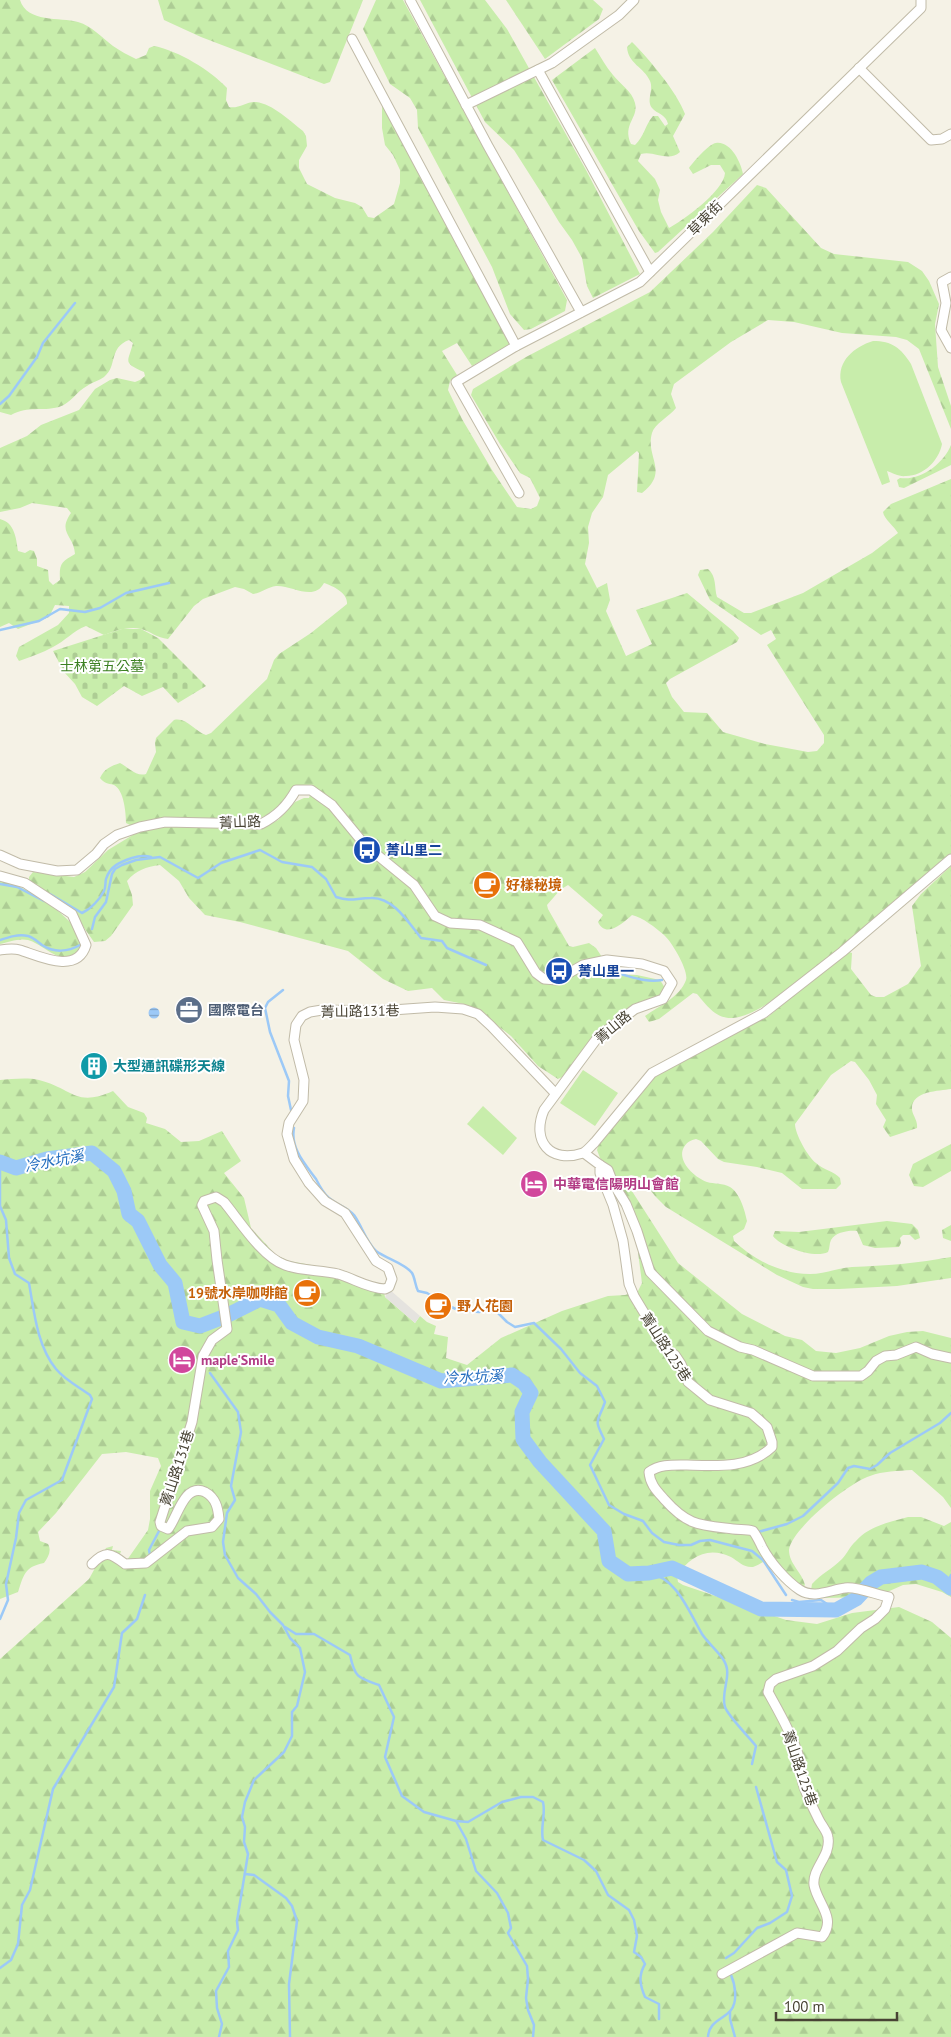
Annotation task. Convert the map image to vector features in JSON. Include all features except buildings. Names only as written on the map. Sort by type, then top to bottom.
[{"type":"street","points":[[410,0],[581,312]]},
{"type":"street","points":[[466,104],[552,62],[619,15],[634,0]]},
{"type":"street","name":"草東街","points":[[519,493],[456,382],[516,346],[640,282],[859,68],[921,4]]},
{"type":"street","points":[[352,38],[516,346]]},
{"type":"street","points":[[859,68],[930,140],[942,139],[951,134]]},
{"type":"street","points":[[538,70],[650,272]]},
{"type":"street","points":[[947,280],[946,303],[941,330],[951,348]]},
{"type":"street","name":"菁山路","points":[[0,855],[20,864],[56,871],[76,870],[104,844],[124,832],[165,822],[261,824],[274,818],[289,803],[296,790],[311,790],[332,805],[365,845],[414,885],[435,916],[450,923],[480,925],[517,942],[536,973],[544,979],[557,980],[583,965],[607,960],[642,964],[664,971],[672,983],[663,999],[635,1009],[598,1037],[544,1110],[539,1123],[540,1139],[548,1150],[562,1156],[584,1153]]},
{"type":"street","points":[[951,859],[842,952],[764,1014],[652,1073],[584,1153],[608,1170],[613,1183],[626,1204],[650,1272],[708,1331],[740,1347],[753,1350],[813,1376],[861,1376],[876,1361],[885,1356],[896,1355],[916,1347],[932,1354],[951,1358]]},
{"type":"street","points":[[0,876],[25,883],[72,914],[86,945],[82,955],[73,960],[52,961],[10,948],[0,950]]},
{"type":"street","name":"菁山路131巷","points":[[92,1564],[99,1557],[106,1554],[112,1555],[125,1564],[146,1562],[187,1531],[212,1527],[219,1519],[217,1506],[211,1497],[204,1491],[196,1491],[185,1497],[174,1522],[168,1529],[161,1526],[160,1522],[192,1422],[203,1356],[212,1340],[227,1329],[214,1230],[202,1205],[204,1201],[216,1197],[224,1202],[262,1248],[274,1259],[285,1265],[351,1278],[368,1288],[385,1289],[391,1283],[391,1274],[388,1268],[376,1261],[369,1253],[345,1213],[325,1201],[294,1159],[287,1134],[289,1123],[303,1101],[304,1080],[294,1040],[296,1025],[302,1016],[310,1012],[322,1010],[463,1009],[478,1014],[492,1026],[555,1093]]},
{"type":"street","name":"菁山路125巷","points":[[600,1165],[600,1173],[608,1190],[623,1241],[629,1284],[634,1296],[666,1349],[676,1355],[688,1382],[710,1400],[751,1413],[767,1428],[772,1442],[772,1447],[765,1454],[749,1462],[729,1465],[672,1465],[656,1467],[649,1472],[650,1480],[654,1487],[682,1518],[689,1522],[698,1525],[752,1531],[774,1564],[789,1581],[802,1591],[814,1594],[854,1588],[889,1597],[885,1609],[875,1619],[861,1628],[837,1651],[813,1666],[776,1679],[770,1684],[768,1692],[790,1733],[799,1759],[803,1785],[814,1811],[828,1836],[829,1846],[814,1882],[816,1892],[829,1918],[826,1933],[822,1937],[797,1933],[722,1974]]},
{"type":"green space","points":[[0,0],[20,0],[29,12],[37,16],[83,24],[116,48],[136,59],[146,55],[149,48],[154,46],[174,52],[203,68],[227,88],[226,100],[229,107],[256,102],[275,109],[303,131],[306,136],[307,146],[299,160],[299,168],[307,184],[335,198],[355,203],[362,207],[368,217],[374,218],[394,204],[400,183],[400,170],[393,155],[385,145],[382,128],[382,106],[384,104],[511,341],[509,345],[472,366],[457,343],[442,351],[457,375],[450,381],[448,390],[462,419],[492,470],[517,507],[531,509],[537,506],[540,498],[530,478],[520,473],[500,444],[471,395],[473,389],[526,357],[650,292],[713,232],[757,185],[766,188],[821,248],[834,254],[908,262],[922,271],[929,281],[939,304],[935,324],[938,367],[951,406],[951,429],[919,349],[907,340],[896,337],[842,333],[794,322],[768,320],[731,342],[674,384],[671,394],[676,408],[656,426],[652,433],[651,450],[656,471],[654,478],[642,493],[637,492],[639,453],[637,451],[608,475],[603,497],[592,513],[588,527],[589,543],[585,564],[597,588],[607,583],[610,600],[606,611],[626,656],[652,644],[636,610],[687,593],[739,638],[737,642],[666,683],[672,697],[684,712],[707,713],[723,732],[765,744],[808,752],[817,751],[824,743],[824,735],[767,645],[776,639],[771,630],[761,635],[710,600],[698,575],[700,570],[708,569],[711,572],[717,597],[744,613],[751,613],[803,593],[872,553],[898,533],[883,512],[891,504],[951,479],[951,855],[820,965],[770,1002],[749,1014],[733,1018],[717,1014],[697,994],[693,993],[659,1019],[649,1022],[645,1016],[674,996],[686,980],[685,970],[675,950],[664,935],[649,923],[636,916],[632,915],[615,928],[605,929],[601,927],[598,922],[603,915],[568,885],[560,890],[547,905],[548,909],[569,946],[573,947],[589,943],[596,948],[602,957],[592,967],[591,971],[597,974],[637,975],[660,980],[665,988],[656,999],[626,1012],[566,1075],[558,1079],[538,1066],[511,1036],[479,1011],[464,1004],[444,1000],[432,988],[408,991],[383,979],[348,951],[240,922],[205,915],[189,898],[179,881],[160,865],[142,870],[134,874],[127,881],[133,905],[111,936],[105,941],[94,942],[82,925],[56,899],[29,880],[33,872],[74,877],[85,872],[108,850],[136,833],[147,830],[171,826],[260,830],[278,820],[295,802],[309,798],[310,795],[302,787],[275,812],[262,817],[245,819],[160,819],[130,825],[126,823],[125,808],[120,792],[114,785],[100,778],[104,772],[120,763],[135,773],[146,774],[156,752],[156,738],[174,720],[183,721],[206,735],[211,733],[267,679],[274,660],[279,654],[311,633],[347,604],[347,600],[339,590],[324,583],[320,589],[309,592],[276,586],[253,594],[235,587],[203,599],[194,606],[168,639],[136,628],[122,629],[104,635],[86,626],[57,645],[40,653],[19,661],[16,656],[19,647],[58,625],[69,613],[69,606],[55,605],[49,617],[18,629],[9,623],[0,627],[0,519],[12,527],[18,551],[25,553],[30,550],[34,551],[37,566],[48,570],[49,581],[53,585],[60,580],[62,564],[75,554],[66,530],[67,520],[71,513],[67,508],[32,503],[20,508],[0,512],[0,448],[27,436],[41,425],[79,410],[95,389],[110,380],[117,378],[135,382],[145,376],[144,372],[132,366],[128,361],[133,343],[129,340],[122,343],[118,348],[111,368],[104,377],[83,388],[63,405],[52,408],[24,410],[11,415],[0,412]]},
{"type":"green space","points":[[158,0],[363,0],[330,82],[324,84],[201,37],[164,20]]},
{"type":"green space","points":[[376,0],[403,0],[567,300],[565,311],[531,329],[524,330],[510,314],[492,267],[418,128],[417,110],[410,98],[390,84],[363,29]]},
{"type":"green space","points":[[420,0],[485,0],[507,29],[586,170],[640,274],[593,298],[587,286],[582,258],[572,240],[514,150],[485,122]]},
{"type":"green space","points":[[506,0],[593,0],[603,9],[599,19],[545,59]]},
{"type":"green space","points":[[632,42],[669,86],[685,114],[673,136],[680,152],[671,156],[641,154],[638,161],[655,179],[660,190],[658,200],[661,212],[669,228],[684,219],[711,196],[723,180],[725,173],[720,165],[711,165],[693,174],[689,168],[710,146],[721,143],[731,149],[738,159],[743,174],[655,253],[639,231],[552,80],[595,48],[610,72],[629,91],[635,103],[635,113],[628,131],[631,144],[635,145],[653,116],[658,116],[665,126],[668,124],[665,118],[650,105],[650,81],[644,72],[633,62],[628,53],[627,47]]},
{"type":"green space","points":[[873,341],[886,342],[895,346],[907,358],[942,444],[938,456],[925,470],[913,475],[903,476],[887,471],[890,482],[882,485],[841,382],[840,374],[844,361],[853,351]]},
{"type":"green space","points":[[951,445],[951,465],[904,488],[899,487],[897,480],[924,474],[943,458]]},
{"type":"green space","name":"士林第五公墓","points":[[122,629],[141,629],[158,638],[206,686],[178,703],[163,687],[142,696],[124,686],[97,706],[82,697],[75,684],[64,672],[53,651]]},
{"type":"green space","points":[[951,866],[951,1089],[933,1091],[916,1099],[912,1109],[917,1122],[917,1128],[890,1137],[883,1127],[886,1120],[876,1104],[877,1095],[869,1080],[855,1062],[851,1061],[831,1075],[795,1124],[806,1151],[813,1160],[840,1178],[841,1184],[836,1189],[802,1189],[782,1173],[724,1162],[718,1159],[701,1141],[696,1139],[686,1144],[682,1152],[688,1168],[697,1177],[707,1182],[730,1187],[737,1193],[747,1221],[744,1229],[733,1236],[734,1241],[750,1254],[769,1265],[789,1272],[810,1274],[847,1268],[902,1264],[951,1257],[951,1278],[897,1286],[839,1289],[803,1287],[777,1275],[666,1207],[640,1177],[628,1176],[630,1188],[678,1263],[742,1314],[785,1336],[802,1340],[816,1351],[836,1353],[860,1348],[889,1336],[907,1332],[923,1331],[951,1338],[951,1508],[943,1497],[912,1470],[875,1474],[849,1487],[823,1507],[810,1519],[792,1541],[789,1550],[790,1555],[805,1585],[801,1589],[767,1560],[750,1567],[731,1557],[715,1553],[707,1553],[694,1558],[677,1576],[678,1582],[683,1585],[786,1620],[817,1624],[852,1613],[899,1607],[932,1622],[951,1638],[951,2037],[0,2037],[0,1659],[89,1579],[106,1548],[113,1546],[112,1550],[121,1551],[120,1554],[127,1560],[148,1530],[150,1491],[161,1466],[158,1458],[126,1452],[102,1454],[56,1513],[38,1532],[40,1541],[48,1544],[50,1549],[44,1563],[29,1569],[18,1592],[0,1599],[0,1080],[35,1079],[50,1083],[74,1095],[90,1098],[113,1091],[128,1107],[144,1113],[147,1118],[146,1123],[165,1129],[181,1142],[199,1141],[222,1131],[241,1161],[224,1173],[244,1198],[251,1228],[276,1255],[289,1261],[339,1270],[374,1283],[382,1284],[385,1297],[415,1323],[420,1316],[436,1326],[434,1334],[448,1337],[446,1358],[467,1365],[501,1338],[562,1311],[608,1296],[625,1295],[638,1291],[642,1283],[638,1252],[638,1226],[608,1167],[600,1158],[597,1150],[599,1143],[654,1076],[769,1016],[836,960],[849,952],[852,953],[851,969],[871,995],[884,997],[908,984],[921,966],[912,906],[921,894]]},
{"type":"green space","points":[[0,880],[20,887],[61,913],[77,931],[82,944],[76,953],[70,957],[63,957],[28,940],[14,940],[0,944]]},
{"type":"green space","points":[[583,1070],[618,1093],[595,1126],[560,1103]]},
{"type":"green space","points":[[483,1106],[517,1138],[503,1155],[467,1124]]},
{"type":"green space","points":[[951,1144],[951,1171],[923,1187],[914,1186],[909,1175],[913,1164]]},
{"type":"green space","points":[[887,1221],[912,1224],[918,1230],[920,1238],[915,1240],[910,1235],[903,1235],[900,1238],[901,1243],[899,1247],[875,1248],[863,1245],[857,1231],[847,1231],[833,1237],[828,1252],[815,1254],[790,1248],[773,1236],[775,1231],[799,1232]]},
{"type":"green space","points":[[951,1225],[951,1241],[943,1238],[942,1230]]},
{"type":"green space","points":[[908,1517],[921,1517],[944,1526],[951,1522],[951,1597],[942,1592],[916,1584],[903,1585],[876,1597],[821,1598],[811,1590],[812,1584],[842,1559],[861,1536],[880,1525]]},
{"type":"shaded area","points":[[390,1290],[420,1316],[415,1323],[385,1297]]},
{"type":"water","points":[[154,1007],[160,1013],[154,1019],[148,1013]]},
{"type":"waterway","points":[[0,404],[9,396],[37,357],[43,343],[75,303]]},
{"type":"waterway","points":[[0,630],[39,621],[60,609],[85,612],[100,608],[126,593],[169,583]]},
{"type":"waterway","points":[[92,929],[95,917],[106,902],[112,874],[115,869],[122,865],[136,860],[160,857],[198,878],[221,863],[260,850],[282,862],[312,867],[326,879],[336,897],[350,900],[371,898],[386,902],[405,918],[421,938],[442,941],[447,948],[486,965]]},
{"type":"waterway","points":[[50,894],[82,913],[92,906],[105,890],[106,879],[113,868],[134,857],[151,857]]},
{"type":"waterway","points":[[0,884],[17,887],[44,901]]},
{"type":"waterway","points":[[0,940],[24,935],[34,938],[47,948],[56,950],[71,949],[80,945]]},
{"type":"waterway","points":[[583,975],[604,971],[642,980],[662,980]]},
{"type":"waterway","points":[[283,990],[268,1002],[265,1008],[270,1032],[289,1081],[288,1096],[291,1110]]},
{"type":"waterway","points":[[294,1128],[293,1135],[296,1149],[321,1189],[332,1200],[354,1215],[369,1243],[376,1251],[412,1273],[418,1291],[427,1293],[458,1310],[479,1312],[493,1308],[515,1327],[534,1323],[561,1349],[580,1373],[597,1386],[605,1402],[598,1420],[604,1439],[590,1465],[609,1505],[624,1514],[643,1521],[652,1533],[664,1542],[691,1545],[700,1541],[710,1540],[752,1551],[763,1560],[786,1595]]},
{"type":"waterway","name":"冷水坑溪","points":[[0,1162],[16,1168],[47,1159],[92,1153],[114,1171],[124,1191],[129,1214],[138,1221],[160,1265],[175,1283],[183,1322],[200,1326],[226,1316],[260,1299],[279,1305],[292,1323],[318,1337],[358,1346],[441,1381],[512,1375],[524,1383],[531,1393],[522,1412],[523,1439],[540,1462],[604,1531],[609,1561],[628,1574],[649,1573],[672,1568],[761,1609],[836,1610],[856,1599],[871,1583],[881,1577],[922,1572],[937,1577],[951,1588]]},
{"type":"waterway","points":[[0,1163],[0,1206],[6,1220],[9,1258],[15,1274],[29,1283],[37,1328],[44,1350],[56,1369],[90,1395],[92,1399],[62,1480],[26,1500],[19,1513],[16,1538],[6,1584],[8,1600],[0,1619]]},
{"type":"waterway","points":[[210,1373],[238,1412],[241,1432],[231,1486],[235,1500],[227,1513],[223,1542],[225,1555],[238,1578],[256,1594],[300,1648],[305,1672],[297,1706],[292,1712],[292,1736],[284,1752],[254,1780],[245,1802],[242,1817],[245,1827],[244,1842],[248,1854],[237,1921],[238,1930],[228,1951],[229,1967],[216,1991],[217,2008],[222,2024],[219,2037]]},
{"type":"waterway","points":[[758,1532],[787,1524],[803,1516],[838,1483],[848,1468],[854,1466],[870,1469],[890,1453],[940,1423],[951,1413]]},
{"type":"waterway","points":[[150,1555],[149,1550],[159,1531]]},
{"type":"waterway","points":[[649,1573],[659,1576],[675,1589],[687,1606],[702,1634],[726,1664],[725,1707],[734,1721],[756,1746],[752,1764]]},
{"type":"waterway","points":[[947,1585],[951,1575]]},
{"type":"waterway","points":[[0,1968],[11,1960],[18,1944],[22,1905],[30,1890],[53,1789],[114,1687],[122,1633],[137,1619],[145,1595]]},
{"type":"waterway","points":[[792,1600],[799,1602],[821,1600],[836,1610]]},
{"type":"waterway","points":[[285,1627],[296,1634],[314,1634],[350,1655],[358,1676],[379,1685],[394,1717],[385,1757],[402,1796],[424,1812],[456,1821],[466,1839],[476,1871],[497,1893],[508,1913],[511,1928],[508,1933],[527,1966],[526,1998],[534,2025],[533,2037]]},
{"type":"waterway","points":[[726,1958],[734,1953],[757,1928],[770,1923],[787,1912],[792,1896],[786,1870],[777,1862],[756,1787]]},
{"type":"waterway","points":[[456,1821],[468,1822],[502,1802],[521,1797],[533,1797],[543,1802],[543,1840],[584,1860],[596,1871],[608,1895],[629,1910],[634,1920],[637,1936],[634,1952],[641,1957],[645,1964],[640,1980],[642,1988],[645,1997],[659,2004],[659,2019]]},
{"type":"waterway","points":[[245,1874],[254,1875],[286,1898],[292,1906],[297,1921],[289,1984],[290,2037]]},
{"type":"waterway","points":[[708,2037],[711,2027],[731,2010],[735,2002],[734,1983],[731,1975]]},
{"type":"waterway","points":[[730,2012],[735,2037]]},
{"type":"place","name":"菁山里二","points":[[367,850]]},
{"type":"place","name":"好樣秘境","points":[[487,885]]},
{"type":"place","name":"菁山里一","points":[[559,971]]},
{"type":"place","name":"國際電台","points":[[189,1010]]},
{"type":"place","name":"大型通訊碟形天線","points":[[94,1066]]},
{"type":"place","name":"中華電信陽明山會館","points":[[534,1184]]},
{"type":"place","name":"19號水岸咖啡館","points":[[307,1293]]},
{"type":"place","name":"野人花園","points":[[438,1306]]},
{"type":"place","name":"maple'Smile","points":[[182,1360]]}]
